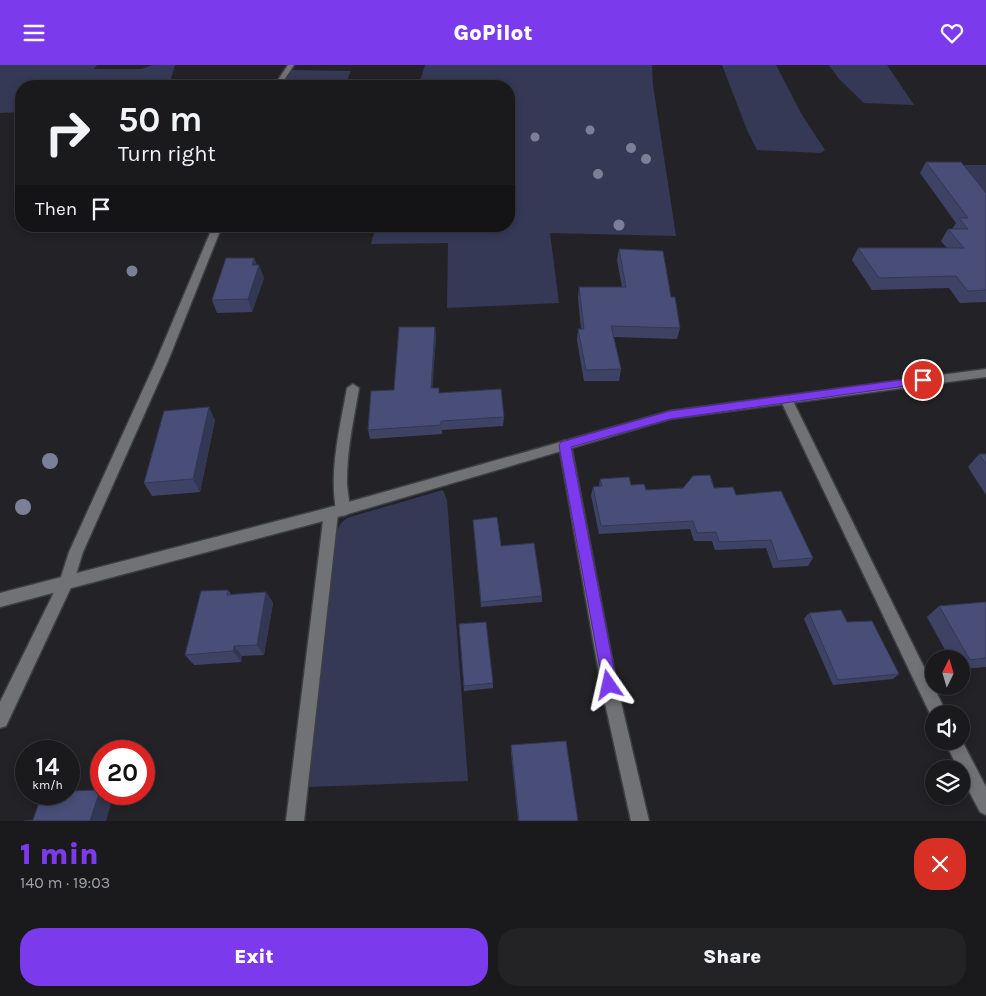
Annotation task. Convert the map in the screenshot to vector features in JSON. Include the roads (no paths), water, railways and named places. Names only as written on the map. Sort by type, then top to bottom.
[{"type":"street","points":[[281,80],[291,65]]},
{"type":"street","points":[[0,720],[67,581],[76,552],[151,387],[216,232]]},
{"type":"street","points":[[0,600],[337,512],[670,415],[986,373]]},
{"type":"street","points":[[295,821],[353,388]]},
{"type":"street","points":[[786,399],[935,705]]},
{"type":"street","points":[[565,445],[609,685],[640,821]]},
{"type":"street","points":[[958,750],[986,806]]}]
